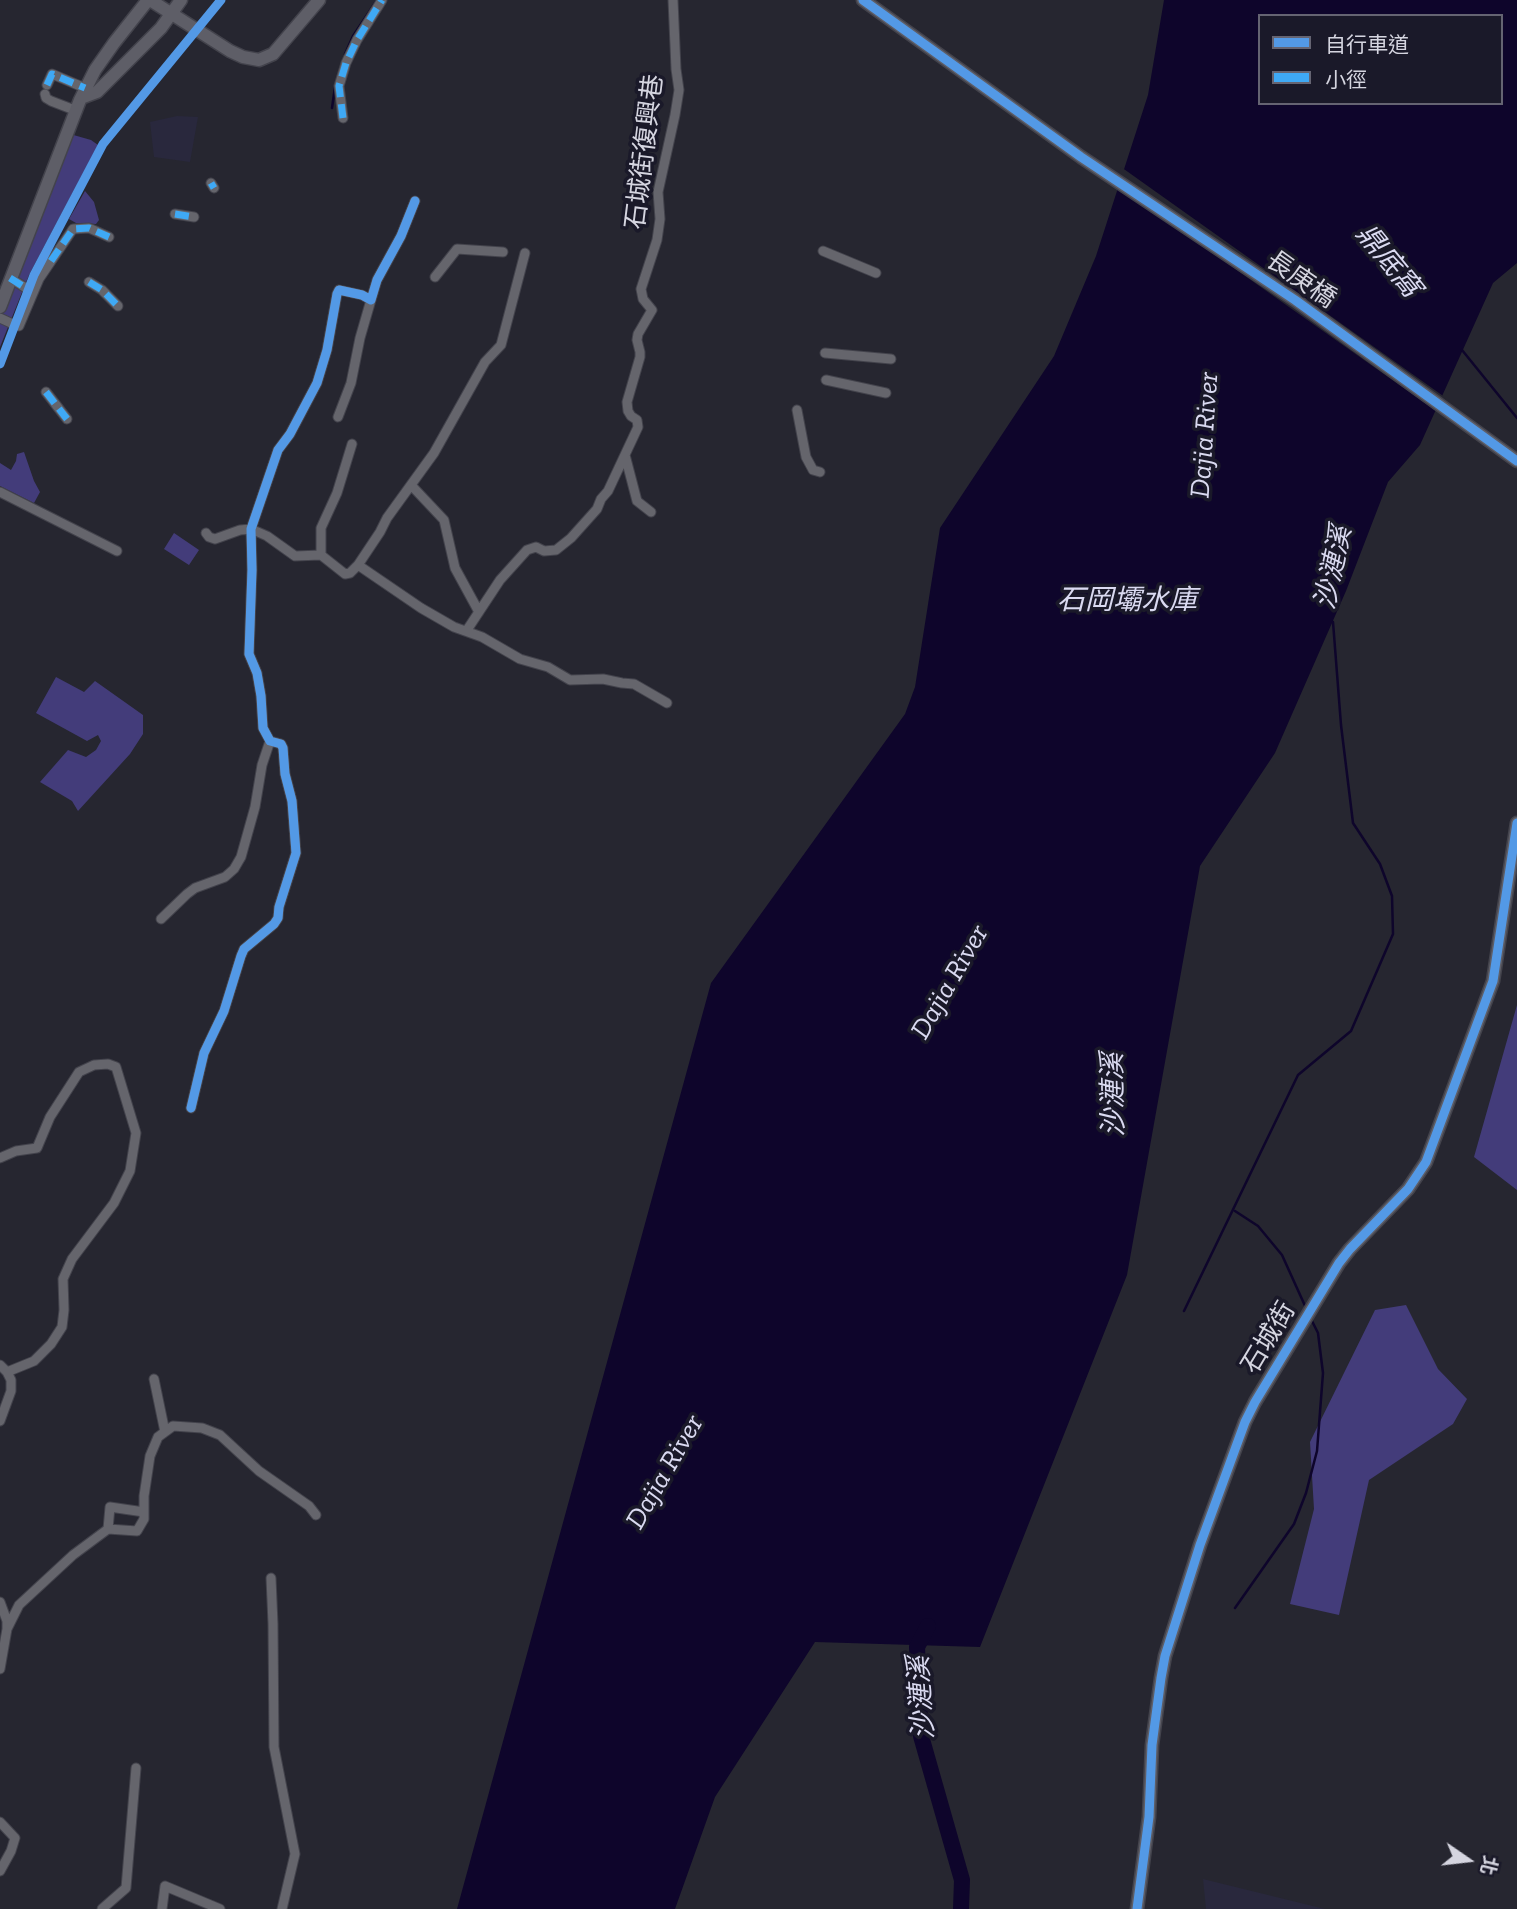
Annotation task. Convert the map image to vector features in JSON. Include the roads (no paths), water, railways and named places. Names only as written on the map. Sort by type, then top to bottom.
[{"type":"street","points":[[0,307],[81,99],[114,43],[149,0],[230,51],[259,60],[273,54],[319,0]]},
{"type":"street","points":[[81,99],[52,74],[46,89],[46,98],[51,101],[81,99],[97,92],[161,28],[181,0]]},
{"type":"street","points":[[343,118],[339,86],[346,63],[382,0]]},
{"type":"street","name":"石城街復興巷","points":[[625,455],[639,423],[631,416],[627,407],[640,357],[637,340],[652,310],[640,294],[640,289],[657,240],[660,219],[658,192],[679,90],[673,0]]},
{"type":"street","name":"長庚橋","points":[[863,0],[1081,157],[1295,300],[1517,461]]},
{"type":"street","points":[[338,417],[351,383],[360,338],[377,280],[401,236],[415,201]]},
{"type":"street","points":[[175,214],[194,216]]},
{"type":"street","points":[[0,318],[17,326],[29,293],[73,229],[89,228],[109,237]]},
{"type":"street","points":[[435,277],[457,249],[503,252]]},
{"type":"street","points":[[823,251],[876,273]]},
{"type":"street","points":[[206,533],[215,539],[251,529],[295,556],[321,555],[345,574],[350,573],[434,453],[485,362],[501,345],[525,253]]},
{"type":"street","points":[[10,278],[29,293]]},
{"type":"street","points":[[89,282],[102,290],[118,306]]},
{"type":"street","points":[[191,1108],[204,1053],[224,1011],[241,956],[244,949],[278,918],[296,848],[285,774],[284,748],[281,744],[270,741],[263,728],[257,673],[249,654],[251,529],[280,446],[295,425],[317,383],[327,350],[339,290],[371,300]]},
{"type":"street","points":[[825,353],[891,359]]},
{"type":"street","points":[[826,380],[886,393]]},
{"type":"street","points":[[46,392],[67,419]]},
{"type":"street","points":[[797,410],[806,457],[813,470],[820,472]]},
{"type":"street","points":[[321,555],[321,528],[337,493],[352,444]]},
{"type":"street","points":[[625,455],[637,501],[651,513]]},
{"type":"street","points":[[467,630],[500,580],[527,550],[536,547],[544,551],[556,550],[589,519],[608,491],[625,455]]},
{"type":"street","points":[[411,485],[444,520],[455,568],[479,611]]},
{"type":"street","points":[[0,492],[117,551]]},
{"type":"street","points":[[358,565],[421,608],[520,659],[548,667],[569,680],[603,679],[634,684],[667,703]]},
{"type":"street","points":[[161,919],[195,888],[225,877],[234,869],[241,857],[270,741]]},
{"type":"street","name":"石城街","points":[[1137,1909],[1149,1817],[1152,1745],[1161,1678],[1165,1656],[1200,1545],[1245,1422],[1255,1402],[1339,1263],[1408,1189],[1426,1162],[1493,981],[1517,823]]},
{"type":"street","points":[[0,1158],[16,1151],[37,1148],[50,1117],[79,1072],[94,1065],[108,1064],[116,1067],[136,1133],[130,1171],[114,1203],[72,1259],[63,1279],[62,1327],[51,1344],[34,1361],[4,1369],[11,1380],[11,1391],[0,1421]]},
{"type":"street","points":[[154,1378],[166,1432]]},
{"type":"street","points":[[7,1629],[19,1605],[73,1555],[108,1529],[137,1531],[144,1519],[144,1496],[150,1456],[158,1437],[173,1426],[202,1428],[220,1435],[259,1471],[309,1506],[316,1515]]},
{"type":"street","points":[[108,1529],[110,1507],[144,1512]]},
{"type":"street","points":[[271,1578],[274,1747],[295,1854],[282,1909]]},
{"type":"street","points":[[0,1602],[7,1621],[0,1669]]},
{"type":"street","points":[[102,1909],[126,1888],[136,1768]]},
{"type":"street","points":[[0,1822],[15,1838],[0,1871]]},
{"type":"street","points":[[162,1909],[165,1886],[220,1909]]},
{"type":"water","points":[[1164,0],[1517,0],[1517,263],[1493,283],[1420,445],[1388,482],[1346,591],[1275,753],[1200,866],[1127,1275],[980,1647],[815,1642],[715,1797],[675,1909],[457,1909],[711,983],[905,714],[915,687],[940,528],[1054,356],[1096,256],[1148,95]]},
{"type":"waterway","points":[[345,54],[353,36],[377,0]]},
{"type":"waterway","points":[[332,108],[335,87]]},
{"type":"waterway","name":"鼎底窩","points":[[1462,350],[1517,418]]},
{"type":"waterway","points":[[1184,1311],[1298,1075],[1351,1031],[1393,934],[1392,896],[1380,864],[1353,823],[1341,725],[1333,622]]},
{"type":"waterway","points":[[1235,1211],[1258,1226],[1282,1255],[1306,1308]]},
{"type":"waterway","points":[[1235,1608],[1294,1524],[1306,1493],[1317,1451],[1323,1373],[1318,1333],[1310,1317]]},
{"type":"waterway","name":"沙漣溪","points":[[928,1626],[917,1647],[921,1736],[962,1880],[961,1909]]},
{"type":"water label","name":"Dajia River","points":[[1205,435]]},
{"type":"water label","name":"石岡壩水庫","points":[[1127,601]]},
{"type":"water label","name":"Dajia River","points":[[950,982]]},
{"type":"water label","name":"Dajia River","points":[[665,1472]]}]
